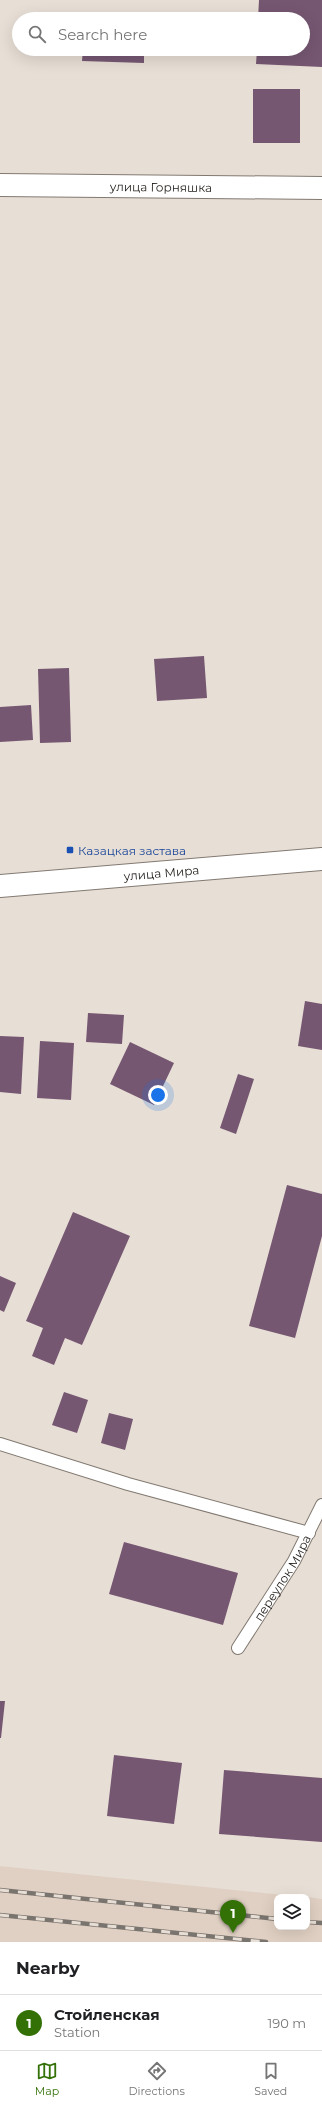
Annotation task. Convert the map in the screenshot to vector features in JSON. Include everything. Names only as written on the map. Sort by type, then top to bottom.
[{"type":"street","name":"улица Горняшка","points":[[0,185],[322,188]]},
{"type":"street","name":"улица Мира","points":[[0,886],[322,858]]},
{"type":"lane","points":[[0,1444],[128,1484],[309,1533]]},
{"type":"lane","name":"переулок Мира","points":[[238,1648],[294,1561],[322,1505]]},
{"type":"shaded area","points":[[0,1866],[274,1894],[274,1930],[310,1930],[310,1897],[322,1899],[322,1942],[0,1942]]},
{"type":"building","points":[[259,0],[322,0],[322,67],[256,64],[257,56],[310,56],[310,12],[258,12]]},
{"type":"building","points":[[82,56],[144,56],[144,63],[82,61]]},
{"type":"building","points":[[253,89],[300,89],[300,143],[253,143]]},
{"type":"building","points":[[204,656],[207,698],[157,701],[154,659]]},
{"type":"building","points":[[69,668],[71,742],[40,743],[38,669]]},
{"type":"building","points":[[31,705],[33,740],[0,742],[0,707]]},
{"type":"building","points":[[305,1001],[322,1004],[322,1050],[298,1046]]},
{"type":"building","points":[[88,1013],[124,1015],[122,1044],[86,1042]]},
{"type":"building","points":[[0,1036],[24,1037],[21,1094],[0,1092]]},
{"type":"building","points":[[40,1041],[74,1043],[71,1100],[37,1098]]},
{"type":"building","points":[[130,1042],[174,1063],[154,1105],[110,1084]]},
{"type":"building","points":[[238,1074],[254,1079],[236,1134],[220,1128]]},
{"type":"building","points":[[287,1185],[322,1194],[322,1236],[295,1338],[249,1326]]},
{"type":"building","points":[[73,1212],[130,1236],[82,1345],[65,1338],[54,1365],[32,1356],[43,1328],[26,1321]]},
{"type":"building","points":[[0,1276],[16,1283],[4,1312],[0,1310]]},
{"type":"building","points":[[64,1392],[88,1400],[77,1433],[52,1425]]},
{"type":"building","points":[[109,1413],[133,1419],[125,1450],[101,1443]]},
{"type":"building","points":[[124,1542],[238,1573],[223,1625],[109,1594]]},
{"type":"building","points":[[0,1701],[5,1701],[1,1738],[0,1738]]},
{"type":"building","points":[[114,1755],[182,1763],[174,1824],[107,1816]]},
{"type":"building","points":[[224,1770],[322,1778],[322,1842],[219,1834]]},
{"type":"railway","points":[[0,1890],[274,1919]]},
{"type":"railway","points":[[0,1915],[266,1942]]},
{"type":"railway","points":[[310,1922],[322,1923]]},
{"type":"place","name":"Казацкая застава","points":[[70,850]]},
{"type":"place","name":"Стойленская","points":[[233,1933]]}]
